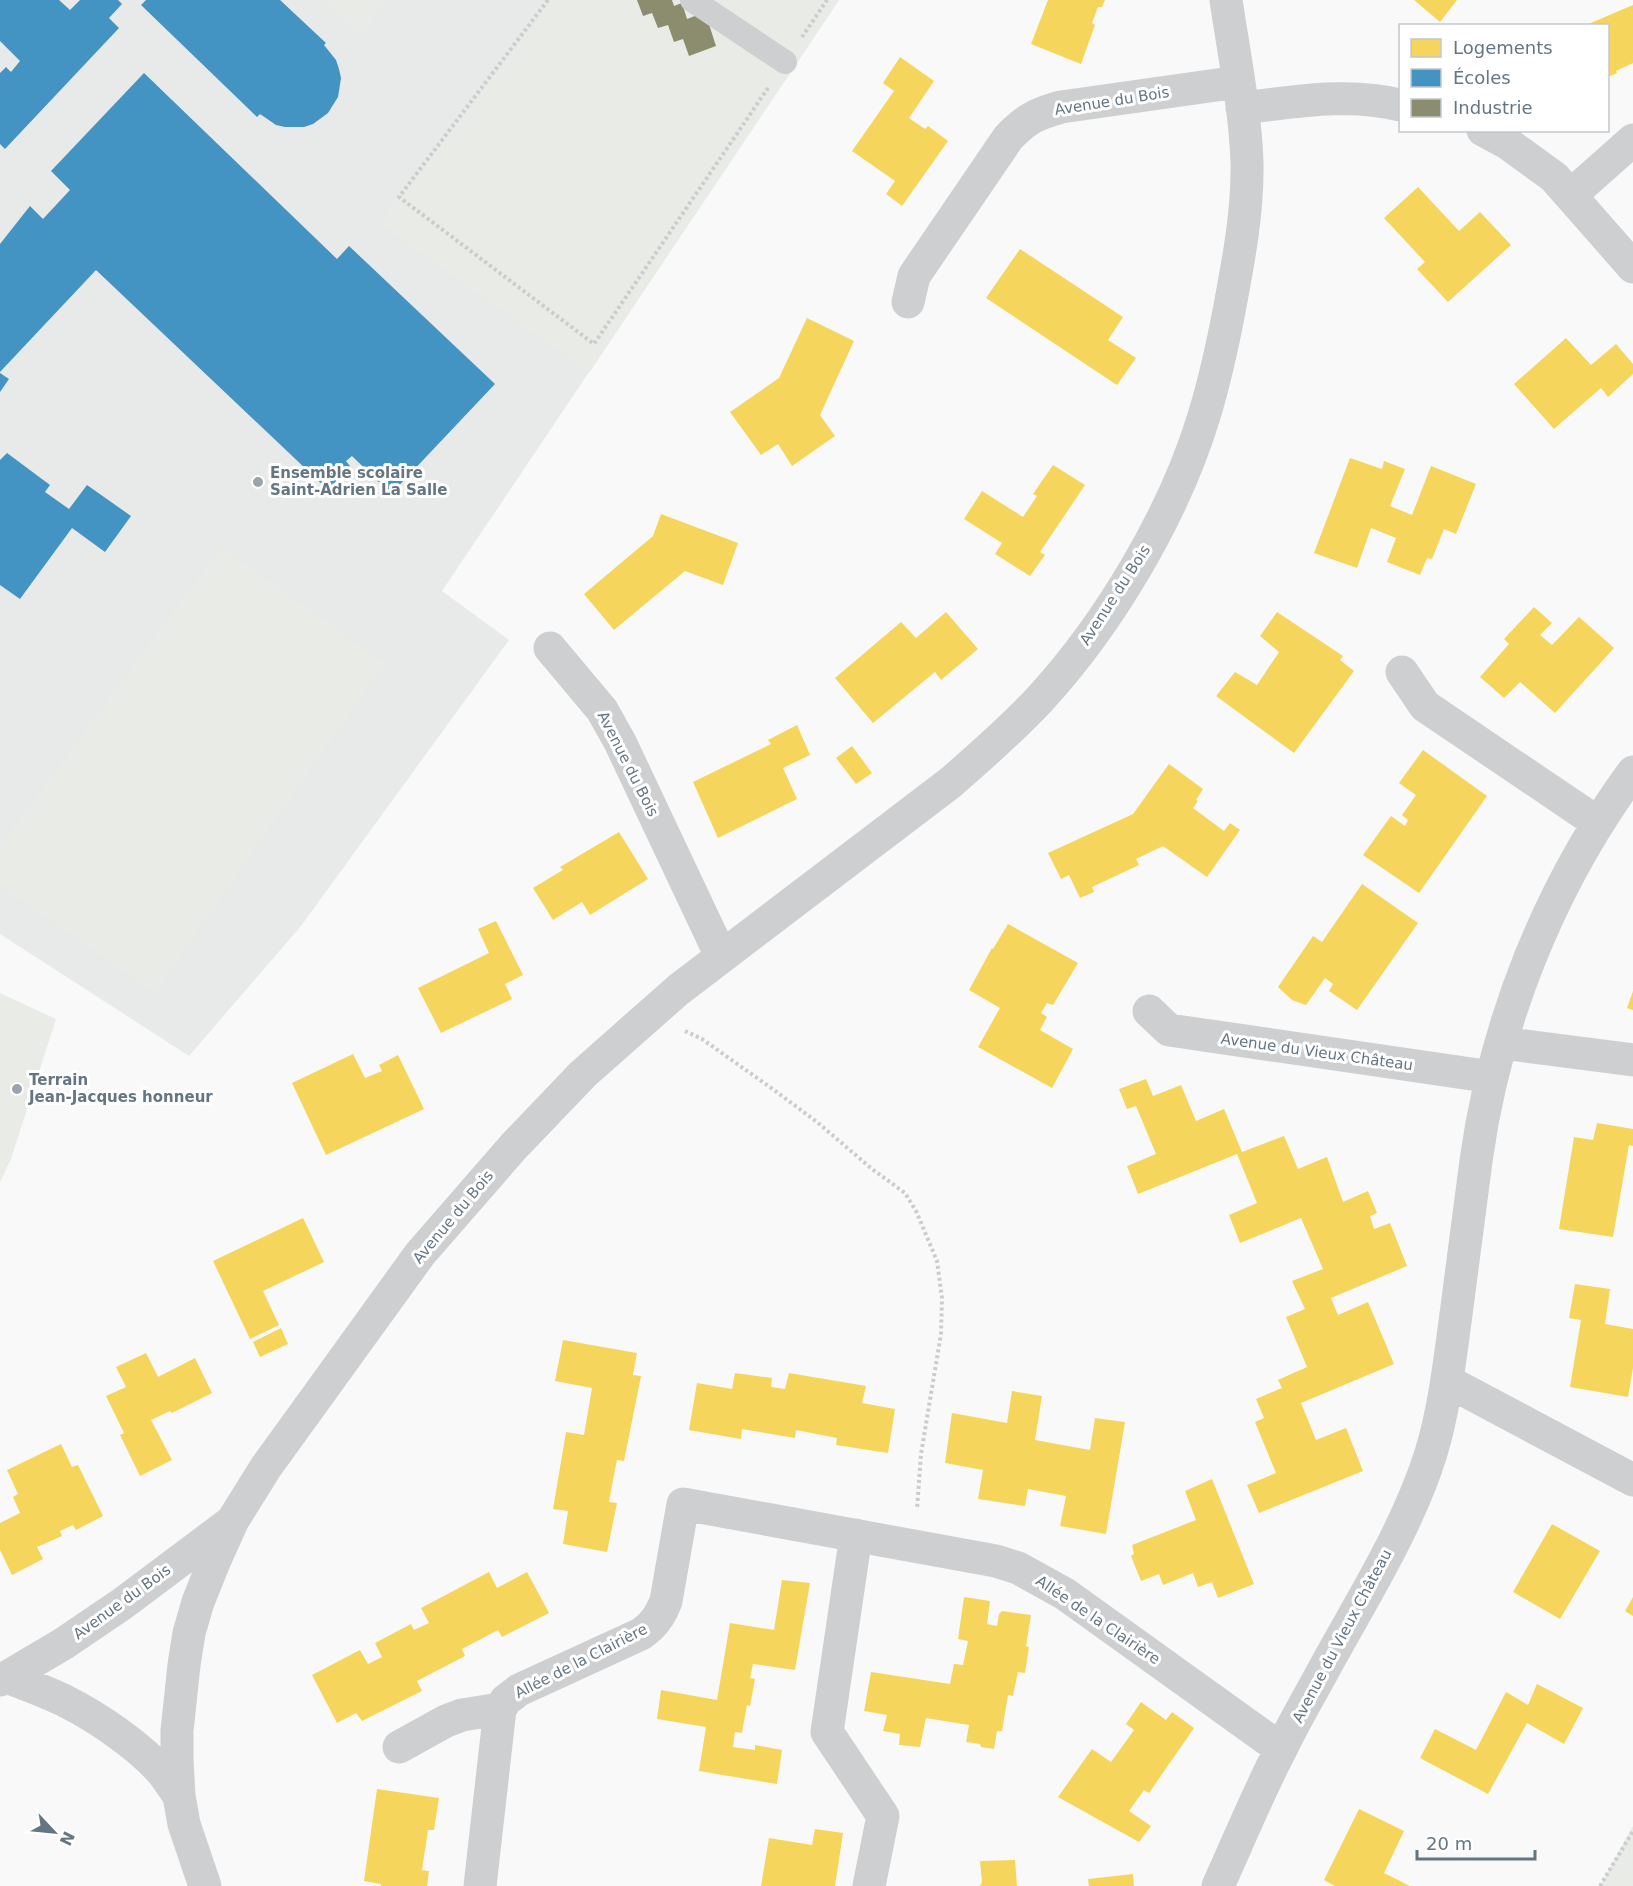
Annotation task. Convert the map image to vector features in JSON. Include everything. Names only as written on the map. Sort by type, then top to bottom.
[{"type":"street","name":"Avenue du Bois","points":[[205,1886],[184,1824],[179,1796],[178,1713],[189,1633],[198,1602],[233,1520],[266,1467],[420,1254],[514,1146],[583,1074],[650,1013],[721,956],[950,783],[982,755],[1040,699],[1091,635],[1122,590],[1158,525],[1182,474],[1201,425],[1214,378],[1236,275],[1246,199],[1246,162],[1240,95],[1226,0]]},
{"type":"street","name":"Avenue du Bois","points":[[908,302],[914,276],[1008,138],[1021,124],[1039,114],[1061,107],[1240,95]]},
{"type":"street","points":[[1240,95],[1360,98],[1399,105]]},
{"type":"street","points":[[1488,132],[1508,143],[1554,177],[1633,267]]},
{"type":"street","points":[[1571,195],[1633,140]]},
{"type":"street","name":"Avenue du Bois","points":[[550,648],[602,710],[620,742],[721,956]]},
{"type":"street","points":[[1402,672],[1425,706],[1598,824]]},
{"type":"street","name":"Avenue du Vieux Château","points":[[1218,1886],[1281,1749],[1406,1517],[1431,1455],[1439,1427],[1447,1381],[1477,1156],[1501,1043],[1532,957],[1576,859],[1633,772]]},
{"type":"street","name":"Avenue du Vieux Château","points":[[1149,1011],[1169,1030],[1492,1077]]},
{"type":"street","points":[[1501,1043],[1633,1060]]},
{"type":"street","points":[[1447,1381],[1633,1480]]},
{"type":"street","name":"Allée de la Clairière","points":[[480,1886],[500,1709],[506,1700],[519,1690],[641,1634],[652,1626],[660,1616],[666,1601],[683,1504],[996,1561],[1018,1568],[1065,1594],[1281,1749]]},
{"type":"street","name":"Avenue du Bois","points":[[3,1679],[63,1644],[122,1604],[233,1520]]},
{"type":"street","points":[[856,1535],[827,1732],[883,1816],[869,1886]]},
{"type":"street","name":"Avenue du Bois","points":[[3,1679],[66,1701],[92,1715],[115,1731],[162,1772],[179,1796]]},
{"type":"street","name":"Allée de la Clairière","points":[[399,1747],[446,1721],[462,1715],[500,1709]]},
{"type":"lane","points":[[692,0],[785,62]]},
{"type":"path","points":[[548,0],[399,197],[594,344],[827,0]]},
{"type":"path","points":[[650,1013],[702,1039],[774,1090],[905,1193],[916,1211],[937,1261],[942,1298],[941,1334],[921,1454],[914,1546]]},
{"type":"path","points":[[1600,1886],[1633,1831]]},
{"type":"shaded area","name":"Ensemble scolaire Saint-Adrien La Salle","points":[[0,0],[839,0],[442,591],[509,640],[301,926],[189,1056],[0,934]]},
{"type":"shaded area","points":[[324,0],[388,0],[362,34]]},
{"type":"shaded area","points":[[552,0],[839,0],[589,373],[379,223]]},
{"type":"shaded area","points":[[221,547],[385,663],[155,993],[0,886],[0,846]]},
{"type":"shaded area","name":"Terrain Jean-Jacques honneur","points":[[0,993],[56,1019],[11,1159],[0,1182]]},
{"type":"shaded area","points":[[1633,1826],[1633,1886],[1600,1886]]},
{"type":"building: Logements","points":[[1048,0],[1105,0],[1102,7],[1098,7],[1092,23],[1095,25],[1081,64],[1031,44]]},
{"type":"building: Logements","points":[[1414,0],[1457,0],[1440,22]]},
{"type":"building: Logements","points":[[1633,5],[1633,63],[1609,77],[1609,24],[1588,24]]},
{"type":"building: Logements","points":[[900,57],[934,81],[909,118],[925,129],[928,126],[948,141],[902,206],[886,194],[895,181],[852,151],[894,91],[883,83]]},
{"type":"building: Logements","points":[[1418,187],[1459,231],[1480,212],[1511,245],[1448,302],[1417,269],[1425,262],[1384,218]]},
{"type":"building: Logements","points":[[1020,249],[1123,317],[1108,340],[1136,358],[1117,385],[986,298]]},
{"type":"building: Logements","points":[[807,318],[854,341],[820,415],[835,436],[792,466],[778,444],[761,455],[730,412],[779,378]]},
{"type":"building: Logements","points":[[1566,338],[1591,365],[1616,344],[1633,364],[1633,374],[1608,397],[1601,388],[1554,429],[1514,384]]},
{"type":"building: Logements","points":[[1350,458],[1382,469],[1384,461],[1405,469],[1390,506],[1412,515],[1431,466],[1476,484],[1456,534],[1444,529],[1432,559],[1427,558],[1420,575],[1387,562],[1396,538],[1371,528],[1357,568],[1314,553]]},
{"type":"building: Logements","points":[[1053,465],[1085,485],[1040,552],[1045,555],[1030,576],[995,554],[1002,543],[964,519],[982,491],[1023,517],[1037,496],[1033,494]]},
{"type":"building: Logements","points":[[661,514],[738,543],[723,585],[685,571],[614,630],[584,594],[653,536]]},
{"type":"building: Logements","points":[[1534,607],[1552,623],[1540,635],[1552,645],[1579,617],[1614,648],[1555,713],[1520,682],[1504,698],[1480,677],[1509,644],[1504,639]]},
{"type":"building: Logements","points":[[946,612],[978,649],[941,680],[935,672],[873,723],[835,678],[901,622],[916,638]]},
{"type":"building: Logements","points":[[1277,612],[1343,656],[1340,660],[1354,671],[1294,753],[1216,696],[1235,672],[1257,685],[1279,652],[1260,636]]},
{"type":"building: Logements","points":[[797,725],[810,755],[783,768],[797,799],[718,838],[693,782],[771,744],[768,740]]},
{"type":"building: Logements","points":[[852,746],[872,773],[856,784],[836,758]]},
{"type":"building: Logements","points":[[1423,750],[1487,796],[1419,893],[1363,855],[1391,816],[1405,826],[1408,820],[1402,815],[1416,795],[1399,783]]},
{"type":"building: Logements","points":[[1169,764],[1203,789],[1193,808],[1224,831],[1230,823],[1240,830],[1207,877],[1163,846],[1136,859],[1139,865],[1092,887],[1094,892],[1080,898],[1069,875],[1061,879],[1048,853],[1133,814]]},
{"type":"building: Logements","points":[[619,832],[648,879],[590,915],[582,902],[553,920],[533,888],[563,870],[560,867]]},
{"type":"building: Logements","points":[[1362,884],[1418,923],[1357,1010],[1329,991],[1333,984],[1325,978],[1306,1005],[1292,1000],[1278,987],[1313,936],[1322,942]]},
{"type":"building: Logements","points":[[496,921],[523,975],[505,984],[512,999],[441,1033],[418,988],[489,953],[478,929]]},
{"type":"building: Logements","points":[[1008,924],[1078,963],[1053,1005],[1047,1003],[1041,1013],[1047,1017],[1040,1030],[1073,1049],[1052,1088],[978,1047],[1000,1008],[969,990]]},
{"type":"building: Logements","points":[[1633,991],[1633,1010],[1627,1008]]},
{"type":"building: Logements","points":[[353,1054],[365,1078],[382,1071],[379,1065],[398,1055],[424,1109],[326,1155],[292,1083]]},
{"type":"building: Logements","points":[[1146,1079],[1153,1096],[1181,1085],[1196,1121],[1224,1109],[1242,1152],[1284,1136],[1298,1169],[1327,1157],[1343,1202],[1368,1191],[1377,1213],[1370,1216],[1374,1229],[1390,1223],[1407,1266],[1331,1298],[1338,1315],[1368,1302],[1394,1364],[1301,1403],[1316,1440],[1346,1428],[1363,1471],[1259,1513],[1247,1485],[1276,1473],[1255,1422],[1264,1418],[1256,1399],[1282,1388],[1278,1380],[1307,1367],[1286,1317],[1305,1309],[1292,1281],[1323,1269],[1301,1218],[1240,1243],[1229,1215],[1257,1203],[1237,1154],[1138,1194],[1127,1166],[1156,1154],[1136,1106],[1127,1109],[1119,1089]]},
{"type":"building: Logements","points":[[1597,1123],[1633,1129],[1633,1146],[1629,1145],[1613,1237],[1559,1229],[1574,1137],[1593,1140]]},
{"type":"building: Logements","points":[[303,1218],[324,1262],[263,1291],[279,1325],[250,1339],[213,1261]]},
{"type":"building: Logements","points":[[1575,1284],[1610,1289],[1605,1324],[1633,1329],[1633,1368],[1628,1397],[1570,1387],[1581,1320],[1569,1318]]},
{"type":"building: Logements","points":[[281,1328],[288,1344],[260,1357],[253,1342]]},
{"type":"building: Logements","points":[[563,1340],[637,1353],[633,1375],[641,1376],[624,1461],[617,1460],[613,1480],[609,1502],[617,1503],[607,1552],[563,1544],[568,1511],[553,1509],[566,1432],[584,1435],[592,1388],[555,1381]]},
{"type":"building: Logements","points":[[146,1353],[158,1377],[195,1358],[212,1393],[172,1413],[170,1411],[151,1420],[172,1460],[140,1476],[120,1435],[124,1433],[106,1396],[126,1387],[116,1367]]},
{"type":"building: Logements","points":[[735,1373],[772,1378],[771,1387],[785,1389],[789,1373],[866,1386],[862,1403],[895,1409],[888,1453],[836,1445],[837,1438],[796,1430],[795,1438],[742,1429],[741,1439],[689,1430],[697,1383],[732,1389]]},
{"type":"building: Logements","points":[[1012,1391],[1042,1396],[1035,1440],[1090,1450],[1095,1418],[1125,1422],[1106,1534],[1060,1526],[1066,1496],[1028,1489],[1025,1506],[978,1499],[983,1470],[945,1463],[952,1413],[1007,1423]]},
{"type":"building: Logements","points":[[61,1444],[72,1467],[78,1465],[103,1516],[76,1530],[73,1525],[60,1531],[62,1536],[37,1547],[43,1559],[12,1575],[0,1550],[0,1523],[20,1513],[13,1497],[18,1494],[7,1470]]},
{"type":"building: Logements","points":[[1212,1479],[1254,1584],[1218,1598],[1212,1582],[1198,1587],[1193,1573],[1163,1585],[1159,1574],[1141,1581],[1131,1556],[1134,1554],[1132,1545],[1196,1520],[1185,1491]]},
{"type":"building: Logements","points":[[1552,1524],[1600,1551],[1560,1619],[1513,1592]]},
{"type":"building: Logements","points":[[489,1572],[497,1588],[527,1572],[549,1613],[502,1637],[498,1630],[462,1649],[465,1656],[417,1681],[422,1691],[362,1721],[356,1713],[337,1723],[312,1675],[360,1650],[368,1664],[382,1657],[375,1643],[411,1624],[414,1630],[429,1623],[421,1608]]},
{"type":"building: Logements","points":[[782,1580],[810,1583],[795,1670],[753,1664],[750,1678],[755,1679],[750,1706],[747,1705],[742,1733],[735,1732],[733,1747],[755,1750],[755,1745],[782,1750],[777,1784],[699,1771],[706,1727],[657,1719],[661,1690],[717,1700],[730,1623],[774,1630]]},
{"type":"building: Logements","points":[[964,1597],[990,1601],[987,1624],[997,1626],[999,1614],[1002,1611],[1031,1615],[1025,1673],[1018,1672],[1013,1696],[1008,1695],[1002,1731],[997,1731],[994,1749],[981,1747],[980,1744],[966,1742],[969,1725],[926,1718],[920,1747],[899,1745],[900,1734],[883,1731],[887,1715],[864,1711],[871,1672],[950,1684],[954,1664],[963,1665],[968,1641],[958,1639]]},
{"type":"building: Logements","points":[[1633,1597],[1633,1616],[1625,1611]]},
{"type":"building: Logements","points":[[1537,1684],[1583,1708],[1564,1744],[1527,1723],[1488,1794],[1420,1758],[1435,1729],[1476,1750],[1506,1692],[1528,1705]]},
{"type":"building: Logements","points":[[1141,1702],[1166,1720],[1172,1712],[1194,1728],[1149,1793],[1144,1790],[1129,1811],[1151,1826],[1139,1842],[1058,1797],[1092,1749],[1111,1762],[1134,1730],[1126,1724]]},
{"type":"building: Logements","points":[[377,1789],[439,1798],[434,1830],[428,1830],[422,1870],[429,1871],[427,1886],[381,1886],[381,1884],[364,1881]]},
{"type":"building: Logements","points":[[1359,1809],[1404,1831],[1384,1873],[1410,1886],[1335,1886],[1324,1880]]},
{"type":"building: Logements","points":[[815,1829],[843,1833],[835,1886],[761,1886],[769,1838],[812,1845]]},
{"type":"building: Logements","points":[[1015,1860],[1017,1886],[980,1886],[982,1882],[980,1861]]},
{"type":"building: Logements","points":[[1133,1874],[1134,1886],[1089,1886],[1088,1879]]},
{"type":"building: Écoles","points":[[0,0],[59,0],[70,10],[80,0],[118,0],[122,4],[109,18],[119,28],[5,149],[0,144],[0,73],[6,67],[11,72],[20,61],[0,41]]},
{"type":"building: Écoles","points":[[146,0],[280,0],[326,43],[324,45],[336,60],[341,78],[338,97],[328,113],[313,124],[304,127],[285,127],[276,125],[260,114],[257,117],[141,5]]},
{"type":"building: Écoles","points":[[144,73],[337,259],[349,246],[495,384],[391,494],[352,456],[346,461],[350,466],[328,490],[96,270],[0,372],[0,244],[30,206],[43,219],[70,190],[51,171]]},
{"type":"building: Écoles","points":[[0,373],[9,379],[0,392]]},
{"type":"building: Écoles","points":[[7,453],[50,485],[45,492],[69,509],[87,485],[131,516],[105,552],[72,528],[20,599],[0,585],[0,460]]},
{"type":"building: Industrie","points":[[637,0],[672,0],[674,6],[682,3],[687,19],[705,12],[716,46],[689,56],[683,39],[674,42],[668,25],[658,28],[652,13],[643,16]]},
{"type":"place","name":"Ensemble scolaire Saint-Adrien La Salle","points":[[258,482]]},
{"type":"place","name":"Terrain Jean-Jacques honneur","points":[[17,1089]]}]
